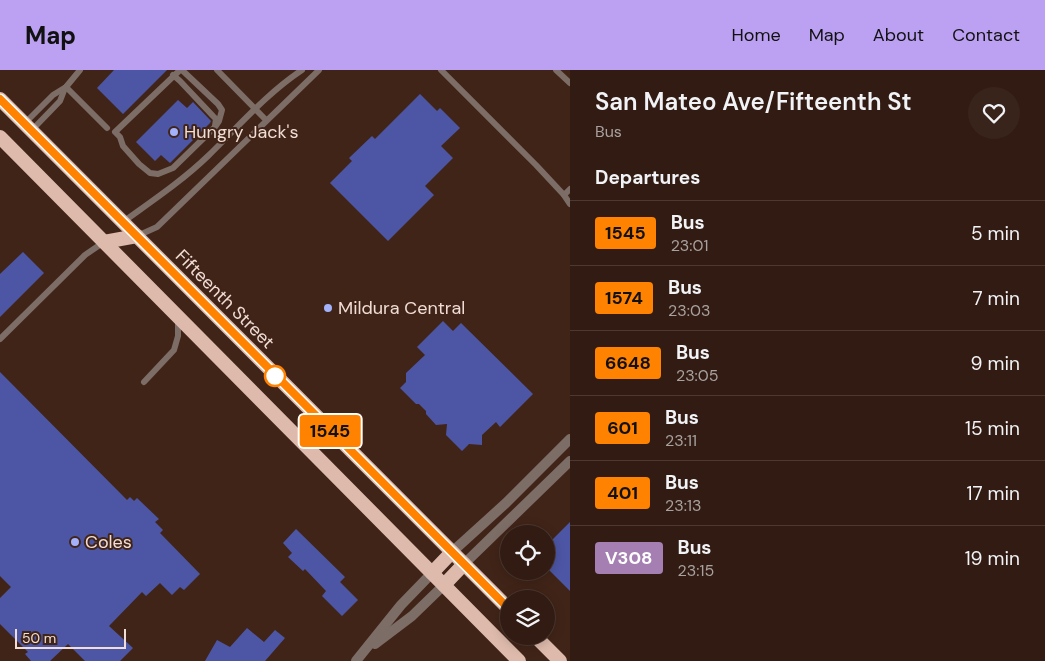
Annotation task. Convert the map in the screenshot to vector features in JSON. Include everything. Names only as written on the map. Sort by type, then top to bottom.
[{"type":"highway","name":"Fifteenth Street","points":[[0,99],[434,536],[500,600]]},
{"type":"highway","points":[[0,137],[519,661]]},
{"type":"highway","points":[[104,242],[123,222]]},
{"type":"highway","points":[[104,242],[137,236]]},
{"type":"highway","points":[[432,573],[452,552]]},
{"type":"highway","points":[[444,585],[464,564]]},
{"type":"highway","points":[[545,645],[560,661]]},
{"type":"street","points":[[452,552],[506,503],[570,439]]},
{"type":"street","points":[[464,564],[570,461]]},
{"type":"street","points":[[359,658],[401,605],[432,573]]},
{"type":"street","points":[[359,658],[412,616],[444,585]]},
{"type":"lane","points":[[28,127],[53,95],[66,86],[80,70]]},
{"type":"lane","points":[[181,70],[218,104],[222,110],[219,121],[173,168],[158,174],[150,173],[123,146],[120,137],[115,132],[181,70]]},
{"type":"lane","points":[[217,70],[266,120]]},
{"type":"lane","points":[[288,80],[293,70]]},
{"type":"lane","points":[[123,222],[171,188],[208,156],[256,108],[302,70]]},
{"type":"lane","points":[[137,236],[157,227],[319,70]]},
{"type":"lane","points":[[441,70],[567,196],[570,204]]},
{"type":"lane","points":[[556,70],[570,83]]},
{"type":"lane","points":[[173,76],[216,119],[215,127]]},
{"type":"lane","points":[[66,86],[107,128]]},
{"type":"lane","points":[[567,196],[570,189]]},
{"type":"lane","points":[[0,339],[85,255],[104,242]]},
{"type":"lane","points":[[144,382],[174,350],[178,336],[178,317]]},
{"type":"building","points":[[114,70],[167,70],[123,114],[97,88]]},
{"type":"building","points":[[420,94],[437,111],[440,108],[460,128],[441,146],[453,158],[425,186],[434,195],[388,241],[330,183],[352,161],[349,158],[372,136],[375,139]]},
{"type":"building","name":"Hungry Jack's","points":[[178,100],[187,108],[193,102],[211,121],[170,163],[161,155],[155,161],[136,142]]},
{"type":"building","points":[[23,252],[44,273],[0,317],[0,274]]},
{"type":"building","points":[[443,321],[453,331],[461,323],[533,394],[500,427],[496,422],[482,435],[482,445],[469,444],[462,451],[446,435],[447,424],[436,425],[426,414],[426,411],[400,388],[406,382],[406,373],[425,355],[417,347]]},
{"type":"building","points":[[0,372],[127,500],[130,497],[134,501],[137,498],[159,519],[155,522],[163,530],[160,533],[200,574],[184,590],[180,587],[172,595],[160,583],[146,596],[142,592],[109,626],[133,648],[120,661],[85,661],[68,644],[50,661],[31,661],[25,654],[28,652],[0,624],[0,598],[11,587],[0,576]]},
{"type":"building","points":[[570,522],[570,591],[555,576],[555,537]]},
{"type":"building","points":[[296,529],[345,577],[340,582],[358,600],[342,616],[322,596],[326,591],[305,569],[303,571],[288,557],[292,553],[283,543]]},
{"type":"building","points":[[247,628],[264,642],[275,630],[285,638],[265,661],[205,661],[217,640],[230,647]]},
{"type":"bus line","name":"1545","points":[[0,99],[434,536],[500,600]]},
{"type":"place","name":"Hungry Jack's","points":[[174,132]]},
{"type":"place","name":"Mildura Central","points":[[328,308]]},
{"type":"place","name":"Coles","points":[[75,542]]}]
